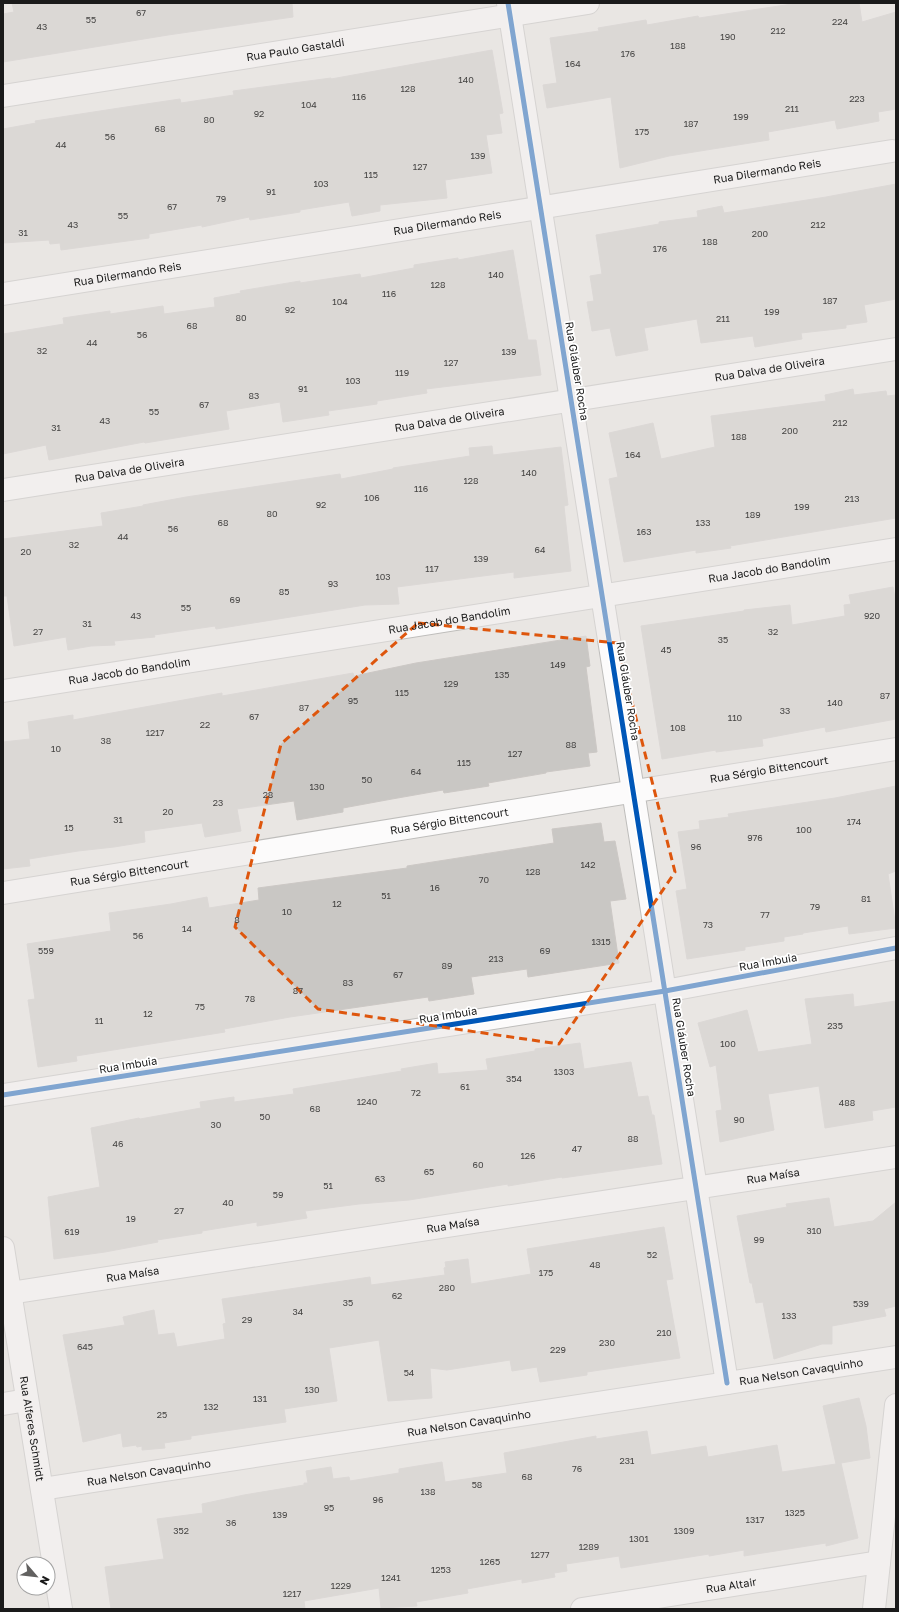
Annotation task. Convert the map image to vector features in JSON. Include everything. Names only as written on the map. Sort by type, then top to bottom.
[{"type":"street","name":"Rua Paulo Gastaldi","points":[[3,96],[509,9],[588,3]]},
{"type":"street","name":"Rua Gláuber Rocha","points":[[509,9],[727,1383]]},
{"type":"street","name":"Rua Dilermando Reis","points":[[3,294],[892,151]]},
{"type":"street","name":"Rua Dalva de Oliveira","points":[[3,490],[896,349]]},
{"type":"street","name":"Rua Jacob do Bandolim","points":[[3,691],[896,549]]},
{"type":"street","name":"Rua Sérgio Bittencourt","points":[[3,893],[896,749]]},
{"type":"street","name":"Rua Imbuia","points":[[3,1095],[665,991],[896,948]]},
{"type":"street","name":"Rua Maísa","points":[[10,1293],[896,1157]]},
{"type":"street","name":"Rua Alferes Schmidt","points":[[3,1248],[61,1609]]},
{"type":"street","name":"Rua Nelson Cavaquinho","points":[[42,1489],[896,1357]]},
{"type":"street","points":[[3,1404],[27,1400]]},
{"type":"street","points":[[874,1609],[896,1405]]},
{"type":"street","name":"Rua Altair","points":[[582,1609],[879,1562]]},
{"type":"highlighted area","points":[[418,623],[617,643],[675,872],[559,1044],[318,1009],[235,927],[281,744]]},
{"type":"building","points":[[12,3],[292,3],[293,17],[168,35],[3,62],[3,14],[14,12]]},
{"type":"building","points":[[799,3],[859,3],[862,22],[896,12],[896,109],[878,112],[879,121],[837,129],[835,120],[768,132],[769,140],[669,156],[620,168],[611,97],[547,108],[543,85],[557,83],[550,38],[599,31],[598,28],[646,20],[647,25],[698,16],[699,18]]},
{"type":"building","points":[[492,50],[503,113],[499,114],[502,133],[486,135],[492,173],[445,180],[447,198],[380,205],[380,211],[352,216],[349,202],[250,220],[249,217],[202,227],[202,225],[149,234],[149,238],[61,250],[60,243],[50,244],[49,240],[3,243],[3,129],[36,123],[35,121],[180,99],[181,103],[234,95],[233,91],[331,79]]},
{"type":"building","points":[[896,184],[896,299],[864,305],[867,322],[846,325],[846,328],[801,333],[802,339],[755,347],[753,336],[701,343],[697,319],[644,328],[648,350],[616,356],[610,328],[592,331],[587,302],[594,301],[590,276],[602,274],[596,235],[659,224],[659,222],[698,217],[697,211],[722,206],[724,213]]},
{"type":"building","points":[[513,250],[528,340],[536,340],[541,375],[426,389],[427,393],[377,401],[377,404],[328,411],[329,415],[283,422],[280,402],[226,411],[229,429],[144,442],[49,460],[46,445],[3,454],[3,334],[64,324],[63,318],[110,311],[110,314],[163,306],[164,314],[215,307],[214,298],[241,293],[240,291],[300,281],[300,283],[360,274],[361,278],[414,268],[414,265],[458,258],[458,260]]},
{"type":"building","points":[[853,389],[854,395],[886,391],[887,396],[896,395],[896,518],[730,546],[731,548],[696,553],[696,550],[624,562],[609,479],[618,477],[609,433],[653,423],[661,459],[715,447],[711,416],[826,401],[825,395]]},
{"type":"building","points":[[492,446],[493,455],[561,447],[568,505],[564,506],[571,571],[514,578],[514,572],[397,587],[399,604],[365,605],[216,629],[215,626],[154,635],[155,637],[114,641],[115,645],[91,646],[68,650],[66,637],[14,646],[7,596],[3,596],[3,539],[103,526],[101,513],[143,505],[186,497],[340,474],[341,479],[393,468],[470,456],[469,448]]},
{"type":"building","points":[[893,587],[896,603],[896,719],[826,732],[825,727],[762,739],[763,746],[716,752],[716,750],[662,759],[641,626],[744,610],[790,605],[792,625],[845,616],[844,605],[851,604],[849,595]]},
{"type":"building","points":[[586,636],[590,666],[586,667],[597,752],[588,753],[590,766],[546,772],[488,783],[489,786],[444,793],[443,790],[343,808],[343,812],[297,820],[294,801],[237,809],[241,831],[205,837],[202,823],[144,831],[145,842],[29,859],[30,866],[3,869],[3,742],[30,739],[28,722],[73,715],[73,720],[222,693],[222,696],[353,673],[354,676],[416,663]]},
{"type":"building","points":[[896,786],[896,871],[888,874],[896,928],[849,934],[848,926],[784,937],[784,941],[745,947],[745,950],[687,959],[676,891],[687,889],[678,832],[700,829],[699,821],[729,817],[728,814],[835,798]]},
{"type":"building","points":[[601,823],[604,842],[615,841],[626,899],[610,901],[619,963],[528,977],[527,969],[471,977],[474,994],[429,1001],[428,997],[290,1017],[224,1029],[225,1032],[76,1056],[77,1061],[38,1067],[28,1000],[35,999],[27,944],[111,931],[109,913],[207,897],[209,908],[259,900],[258,888],[407,868],[407,866],[554,843],[552,829]]},
{"type":"building","points":[[853,994],[854,1007],[896,1001],[896,1107],[872,1111],[873,1120],[825,1128],[819,1086],[768,1094],[774,1130],[720,1142],[716,1111],[722,1110],[716,1065],[710,1067],[698,1023],[747,1010],[758,1052],[812,1044],[805,999]]},
{"type":"building","points":[[580,1043],[584,1069],[631,1062],[638,1097],[648,1096],[652,1115],[654,1115],[662,1164],[562,1177],[508,1186],[508,1184],[409,1200],[359,1204],[305,1211],[307,1218],[257,1226],[257,1222],[202,1231],[202,1233],[157,1240],[158,1242],[105,1252],[54,1259],[48,1197],[100,1187],[91,1128],[139,1118],[201,1108],[200,1102],[234,1097],[234,1102],[294,1094],[293,1089],[402,1071],[401,1069],[437,1063],[438,1074],[488,1070],[486,1059],[535,1051],[535,1049]]},
{"type":"building","points":[[829,1198],[834,1227],[873,1221],[896,1202],[896,1306],[884,1309],[886,1316],[832,1326],[832,1344],[822,1344],[774,1359],[763,1302],[756,1303],[752,1283],[750,1283],[737,1216],[787,1207],[786,1204]]},
{"type":"building","points":[[664,1227],[673,1279],[666,1280],[680,1358],[587,1372],[587,1375],[540,1382],[537,1367],[512,1371],[510,1360],[447,1370],[430,1368],[432,1398],[388,1401],[379,1340],[329,1348],[337,1401],[284,1409],[286,1422],[191,1436],[191,1439],[164,1443],[165,1448],[142,1450],[142,1446],[137,1447],[136,1445],[123,1447],[121,1433],[83,1442],[63,1335],[125,1325],[123,1317],[154,1310],[158,1335],[174,1333],[177,1347],[225,1339],[223,1324],[226,1323],[222,1299],[370,1277],[371,1285],[445,1275],[445,1262],[468,1259],[471,1284],[531,1274],[527,1249]]},
{"type":"building","points":[[859,1398],[866,1426],[870,1458],[841,1463],[858,1538],[826,1546],[826,1543],[744,1556],[744,1550],[621,1568],[619,1556],[566,1564],[567,1571],[554,1573],[555,1577],[522,1583],[522,1579],[467,1589],[468,1593],[416,1602],[417,1606],[381,1608],[379,1588],[304,1601],[305,1609],[111,1609],[105,1567],[164,1559],[157,1519],[203,1513],[202,1504],[304,1485],[304,1483],[308,1483],[306,1471],[331,1467],[333,1479],[349,1477],[350,1481],[399,1473],[399,1469],[442,1462],[445,1482],[507,1473],[504,1453],[596,1436],[596,1439],[647,1431],[651,1455],[706,1446],[708,1457],[777,1445],[782,1472],[836,1464],[823,1406]]},
{"type":"cycle path","points":[[508,3],[727,1383]]},
{"type":"cycle path","points":[[3,1095],[665,991],[896,948]]}]
